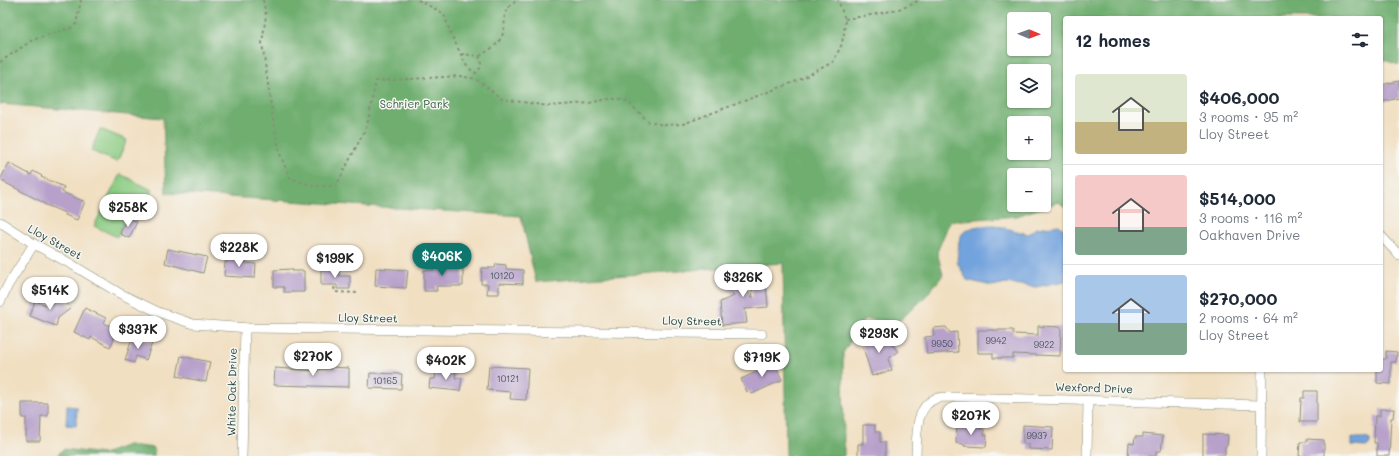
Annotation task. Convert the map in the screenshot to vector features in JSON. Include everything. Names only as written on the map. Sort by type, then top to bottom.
[{"type":"street","name":"Lloy Street","points":[[0,222],[34,244],[119,293],[158,312],[193,324],[245,328],[762,334]]},
{"type":"street","points":[[1383,238],[1399,255]]},
{"type":"street","points":[[0,302],[8,285],[34,244]]},
{"type":"street","name":"White Oak Drive","points":[[242,456],[245,328]]},
{"type":"street","points":[[1261,456],[1262,372]]},
{"type":"street","name":"Wexford Drive","points":[[916,456],[917,431],[920,415],[927,404],[937,398],[950,397],[1262,405]]},
{"type":"street","points":[[1087,456],[1088,400]]},
{"type":"path","points":[[0,62],[31,41],[71,28],[76,24],[81,0]]},
{"type":"path","points":[[263,0],[266,15],[262,43],[272,119],[280,154],[290,178],[313,186],[336,186],[367,126],[376,81],[460,76],[474,79],[484,84],[502,99],[548,106],[619,99],[628,102],[649,122],[664,125],[683,124],[797,81],[833,62],[841,46],[844,34],[845,19],[838,0]]},
{"type":"path","points":[[418,0],[441,12],[445,17],[450,32],[470,70],[475,73]]},
{"type":"path","points":[[462,54],[479,56],[493,47],[501,38],[507,9],[518,0]]},
{"type":"path","points":[[845,19],[903,8],[916,3],[918,0]]},
{"type":"path","points":[[474,79],[475,73],[481,66],[479,56]]},
{"type":"path","points":[[334,287],[335,292],[338,293],[356,293]]},
{"type":"green space","name":"Schrier Park","points":[[0,0],[1399,0],[1399,65],[1383,60],[1383,16],[1063,16],[1063,205],[1059,202],[1051,205],[1051,168],[1007,168],[1007,212],[1029,212],[1017,216],[950,221],[937,252],[943,275],[924,298],[899,321],[864,319],[843,353],[844,456],[786,456],[783,263],[536,282],[521,216],[166,193],[163,118],[0,104]]},
{"type":"green space","points":[[100,129],[127,140],[117,162],[91,151]]},
{"type":"green space","points":[[120,174],[152,190],[137,221],[127,216],[117,237],[94,226]]},
{"type":"green space","points":[[128,445],[154,448],[154,456],[57,456],[63,449],[103,454]]},
{"type":"water","points":[[994,225],[1028,234],[1036,228],[1059,225],[1063,228],[1063,281],[1036,287],[1006,283],[992,286],[967,280],[957,262],[959,241],[963,232],[974,227]]},
{"type":"water","points":[[67,406],[77,407],[76,426],[66,425]]},
{"type":"water","points":[[1352,438],[1365,438],[1370,440],[1370,444],[1366,447],[1352,446]]},
{"type":"building","points":[[1399,81],[1399,98],[1383,102],[1383,85]]},
{"type":"building","points":[[9,163],[31,175],[33,171],[42,176],[41,177],[64,187],[62,192],[85,202],[77,220],[0,180]]},
{"type":"building","points":[[127,217],[137,222],[129,238],[120,234]]},
{"type":"building","points":[[168,249],[207,257],[203,273],[165,263]]},
{"type":"building","points":[[228,257],[246,258],[245,263],[256,264],[255,278],[224,276],[225,262],[227,262]]},
{"type":"building","points":[[434,261],[445,261],[445,269],[463,269],[463,286],[436,286],[437,291],[424,291],[424,270],[434,270]]},
{"type":"building","points":[[496,264],[506,265],[506,269],[523,270],[523,284],[499,283],[499,294],[487,294],[488,284],[481,284],[482,268],[495,268]]},
{"type":"building","points":[[376,268],[408,270],[406,288],[375,286]]},
{"type":"building","points":[[292,269],[292,271],[304,271],[304,292],[284,292],[284,287],[274,287],[274,270]]},
{"type":"building","points":[[321,269],[339,270],[339,276],[350,276],[350,289],[337,289],[337,285],[321,285]]},
{"type":"building","points":[[729,271],[753,298],[750,273],[765,272],[768,307],[745,309],[747,323],[722,325],[720,302],[734,296],[719,280]]},
{"type":"building","points":[[61,297],[71,308],[58,318],[56,326],[30,316],[35,301],[46,305],[47,303],[52,304]]},
{"type":"building","points":[[85,308],[106,318],[104,323],[118,330],[110,347],[91,337],[90,340],[74,332]]},
{"type":"building","points":[[1038,326],[1061,327],[1060,356],[1013,354],[1013,358],[993,358],[993,353],[978,353],[978,330],[1013,330],[1013,334],[1038,335]]},
{"type":"building","points":[[946,327],[950,333],[957,332],[958,352],[927,354],[925,337],[934,336],[933,328]]},
{"type":"building","points":[[884,334],[898,352],[888,359],[892,370],[872,376],[861,341]]},
{"type":"building","points":[[133,336],[152,343],[146,360],[136,356],[134,363],[125,360]]},
{"type":"building","points":[[1386,351],[1397,352],[1396,362],[1391,362],[1391,384],[1377,383],[1377,372],[1383,372],[1383,359],[1386,359]]},
{"type":"building","points":[[181,356],[210,362],[206,382],[177,376]]},
{"type":"building","points":[[773,359],[782,380],[752,394],[750,390],[747,392],[741,379],[761,370],[759,366]]},
{"type":"building","points":[[489,366],[528,368],[526,400],[510,399],[511,392],[487,390]]},
{"type":"building","points":[[331,367],[349,368],[349,387],[274,385],[275,368],[318,371],[318,369],[331,369]]},
{"type":"building","points":[[442,368],[456,370],[455,378],[462,378],[460,391],[429,388],[430,379],[435,379],[436,372],[442,373]]},
{"type":"building","points":[[370,373],[402,374],[401,389],[369,388]]},
{"type":"building","points":[[1304,391],[1317,391],[1317,422],[1300,422],[1301,398],[1304,398]]},
{"type":"building","points":[[22,403],[48,403],[48,416],[41,416],[40,441],[26,441],[26,418],[22,418]]},
{"type":"building","points":[[1380,409],[1394,409],[1393,418],[1391,418],[1389,456],[1377,456],[1377,443],[1374,443],[1375,416],[1380,416]]},
{"type":"building","points":[[957,424],[980,425],[980,429],[984,429],[984,435],[987,435],[986,447],[964,446],[964,444],[956,443]]},
{"type":"building","points":[[863,425],[875,425],[875,432],[880,432],[880,442],[885,442],[885,456],[858,456],[858,444],[863,444]]},
{"type":"building","points":[[1023,425],[1053,427],[1052,450],[1028,449],[1028,444],[1023,444]]},
{"type":"building","points":[[1143,434],[1163,436],[1161,451],[1156,451],[1156,456],[1128,456],[1129,443],[1134,444],[1135,437],[1143,437]]},
{"type":"building","points":[[1203,434],[1228,435],[1227,446],[1225,446],[1225,455],[1203,456]]},
{"type":"building","points":[[1307,439],[1324,440],[1324,456],[1299,456],[1300,442],[1307,442]]}]
